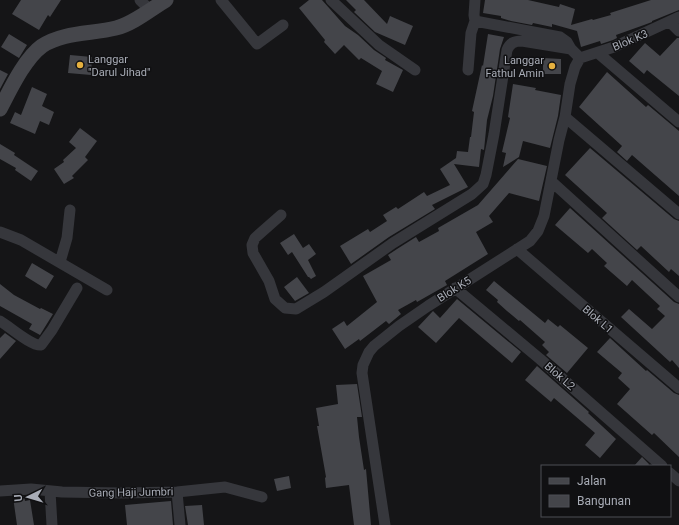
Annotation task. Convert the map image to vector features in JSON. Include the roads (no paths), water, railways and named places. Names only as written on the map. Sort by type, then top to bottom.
[{"type":"street","points":[[0,109],[16,79],[31,57],[41,47],[52,40],[82,33],[116,28],[126,24],[145,5],[166,0]]},
{"type":"street","points":[[221,0],[257,44],[283,25]]},
{"type":"street","points":[[330,0],[379,45],[415,70]]},
{"type":"street","points":[[468,70],[471,33],[475,21],[475,0]]},
{"type":"street","points":[[674,20],[679,31]]},
{"type":"street","name":"Blok K3","points":[[580,58],[614,47],[674,20]]},
{"type":"street","points":[[475,21],[560,37],[567,42],[571,49],[580,58]]},
{"type":"street","points":[[281,215],[255,238],[252,245],[253,253],[269,281],[275,299],[285,308],[296,309],[324,292],[393,243],[472,194],[483,184],[494,134],[507,50],[510,44],[515,41],[522,41],[571,49]]},
{"type":"street","points":[[598,53],[679,122]]},
{"type":"street","name":"Blok K5","points":[[385,525],[362,373],[364,361],[374,346],[428,306],[530,241],[538,231],[544,216],[565,117],[570,84],[575,67],[580,58]]},
{"type":"street","points":[[565,117],[679,214]]},
{"type":"street","points":[[551,181],[679,297]]},
{"type":"street","points":[[60,262],[67,238],[70,210]]},
{"type":"street","points":[[0,232],[21,240],[107,290]]},
{"type":"street","name":"Blok L1","points":[[517,249],[679,388]]},
{"type":"street","points":[[0,321],[31,342],[41,345],[52,330],[77,288]]},
{"type":"street","name":"Blok L2","points":[[455,288],[534,354],[661,465]]},
{"type":"street","points":[[671,474],[679,481]]},
{"type":"street","name":"Gang Haji Jumbri","points":[[0,491],[31,489],[120,493],[177,492],[225,487],[262,497]]},
{"type":"street","points":[[50,490],[52,525]]},
{"type":"street","points":[[177,492],[180,525]]},
{"type":"place","name":"Langgar \"Darul Jihad\"","points":[[80,65]]},
{"type":"place","name":"Langgar Fathul Amin","points":[[552,66]]}]
